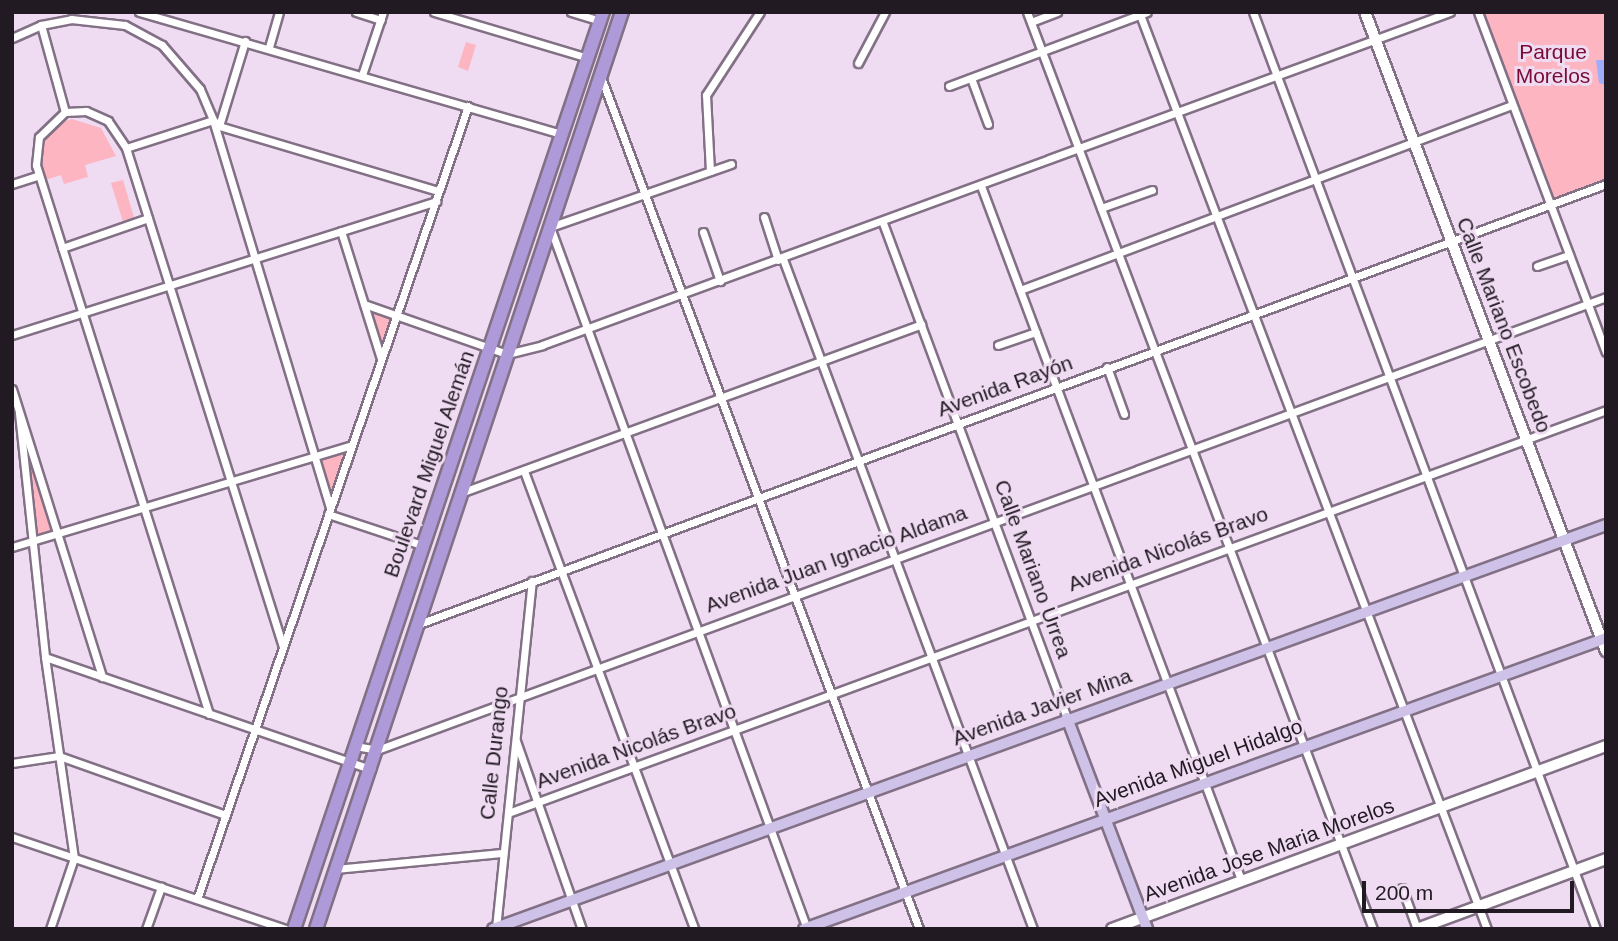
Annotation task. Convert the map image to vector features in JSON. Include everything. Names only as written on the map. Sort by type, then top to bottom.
[{"type":"highway","name":"Boulevard Miguel Alemán","points":[[316,929],[622,12]]},
{"type":"highway","name":"Boulevard Miguel Alemán","points":[[293,929],[601,17]]},
{"type":"highway","points":[[580,138],[579,119],[592,81],[588,58]]},
{"type":"highway","points":[[550,227],[543,220],[553,183],[551,170]]},
{"type":"main road","name":"Avenida Javier Mina","points":[[495,928],[1465,573],[1606,525]]},
{"type":"main road","name":"Avenida Miguel Hidalgo","points":[[806,928],[1204,780],[1603,638]]},
{"type":"main road","name":"Calle Mariano Urrea","points":[[1067,719],[1147,929]]},
{"type":"street","points":[[269,47],[279,12]]},
{"type":"street","points":[[356,12],[382,16],[362,75]]},
{"type":"street","points":[[434,12],[588,58]]},
{"type":"street","points":[[571,12],[601,17]]},
{"type":"street","points":[[710,171],[706,96],[760,12]]},
{"type":"street","points":[[858,63],[885,12]]},
{"type":"street","points":[[1027,12],[1373,929]]},
{"type":"street","points":[[1031,22],[1057,12]]},
{"type":"street","points":[[1253,12],[1596,929]]},
{"type":"street","name":"Calle Mariano Escobedo","points":[[1365,12],[1606,651]]},
{"type":"street","points":[[364,304],[507,354],[584,330],[884,223],[1450,12]]},
{"type":"street","points":[[1478,12],[1606,352]]},
{"type":"street","points":[[141,32],[142,13],[269,47],[563,134]]},
{"type":"street","points":[[949,86],[1142,13],[1487,929]]},
{"type":"street","points":[[12,38],[41,25],[100,16],[141,32],[170,52],[188,73],[213,120],[315,456],[329,511]]},
{"type":"street","points":[[41,25],[65,112]]},
{"type":"street","points":[[219,126],[245,41]]},
{"type":"street","points":[[601,76],[919,929]]},
{"type":"street","points":[[971,78],[988,124]]},
{"type":"street","points":[[1020,290],[1512,105]]},
{"type":"street","points":[[197,899],[468,106]]},
{"type":"street","points":[[209,714],[39,175],[35,155],[39,137],[65,112],[86,111],[108,121],[126,148],[283,647]]},
{"type":"street","points":[[213,120],[219,126],[439,191]]},
{"type":"street","points":[[126,148],[213,120]]},
{"type":"street","points":[[731,163],[550,227],[584,330],[806,928]]},
{"type":"street","points":[[12,184],[39,175]]},
{"type":"street","name":"Avenida Rayón","points":[[418,624],[957,422],[1606,184]]},
{"type":"street","points":[[981,186],[1241,880]]},
{"type":"street","points":[[1101,208],[1152,190]]},
{"type":"street","points":[[12,335],[436,201]]},
{"type":"street","points":[[62,248],[148,218]]},
{"type":"street","points":[[764,218],[858,459],[1033,929]]},
{"type":"street","name":"Calle Mariano Urrea","points":[[884,223],[1067,719]]},
{"type":"street","points":[[341,231],[381,359]]},
{"type":"street","points":[[703,232],[720,281]]},
{"type":"street","points":[[1537,266],[1569,255]]},
{"type":"street","name":"Avenida Juan Ignacio Aldama","points":[[377,750],[1290,410],[1606,297]]},
{"type":"street","points":[[462,492],[921,324]]},
{"type":"street","points":[[998,345],[1036,332]]},
{"type":"street","points":[[1107,367],[1124,414]]},
{"type":"street","points":[[12,389],[102,677]]},
{"type":"street","name":"Avenida Nicolás Bravo","points":[[508,813],[1427,472],[1606,410]]},
{"type":"street","points":[[19,413],[32,545],[74,858],[50,929]]},
{"type":"street","points":[[12,547],[32,545],[352,445]]},
{"type":"street","points":[[524,471],[694,929]]},
{"type":"street","points":[[329,511],[422,545]]},
{"type":"street","name":"Calle Durango","points":[[495,928],[532,581]]},
{"type":"street","points":[[46,657],[370,769]]},
{"type":"street","points":[[515,738],[583,929]]},
{"type":"street","points":[[355,746],[377,750]]},
{"type":"street","name":"Avenida Jose Maria Morelos","points":[[1112,929],[1606,746]]},
{"type":"street","points":[[12,763],[59,757],[226,815]]},
{"type":"street","points":[[12,837],[285,929]]},
{"type":"street","points":[[336,869],[503,853]]},
{"type":"street","points":[[1402,888],[1417,929],[1606,859]]},
{"type":"street","points":[[146,929],[161,887]]},
{"type":"green space","name":"Parque Morelos","points":[[1477,12],[1606,12],[1606,184],[1551,205]]},
{"type":"green space","points":[[466,42],[476,45],[468,71],[458,67]]},
{"type":"green space","points":[[72,119],[101,128],[116,156],[85,165],[88,177],[64,184],[61,175],[39,182],[39,140],[56,124]]},
{"type":"green space","points":[[123,180],[135,221],[124,225],[111,183]]},
{"type":"green space","points":[[363,306],[394,318],[379,363]]},
{"type":"green space","points":[[350,446],[330,504],[315,455]]},
{"type":"green space","points":[[31,466],[55,532],[35,538],[27,468]]},
{"type":"water","points":[[1596,60],[1606,60],[1606,85],[1599,83]]}]
